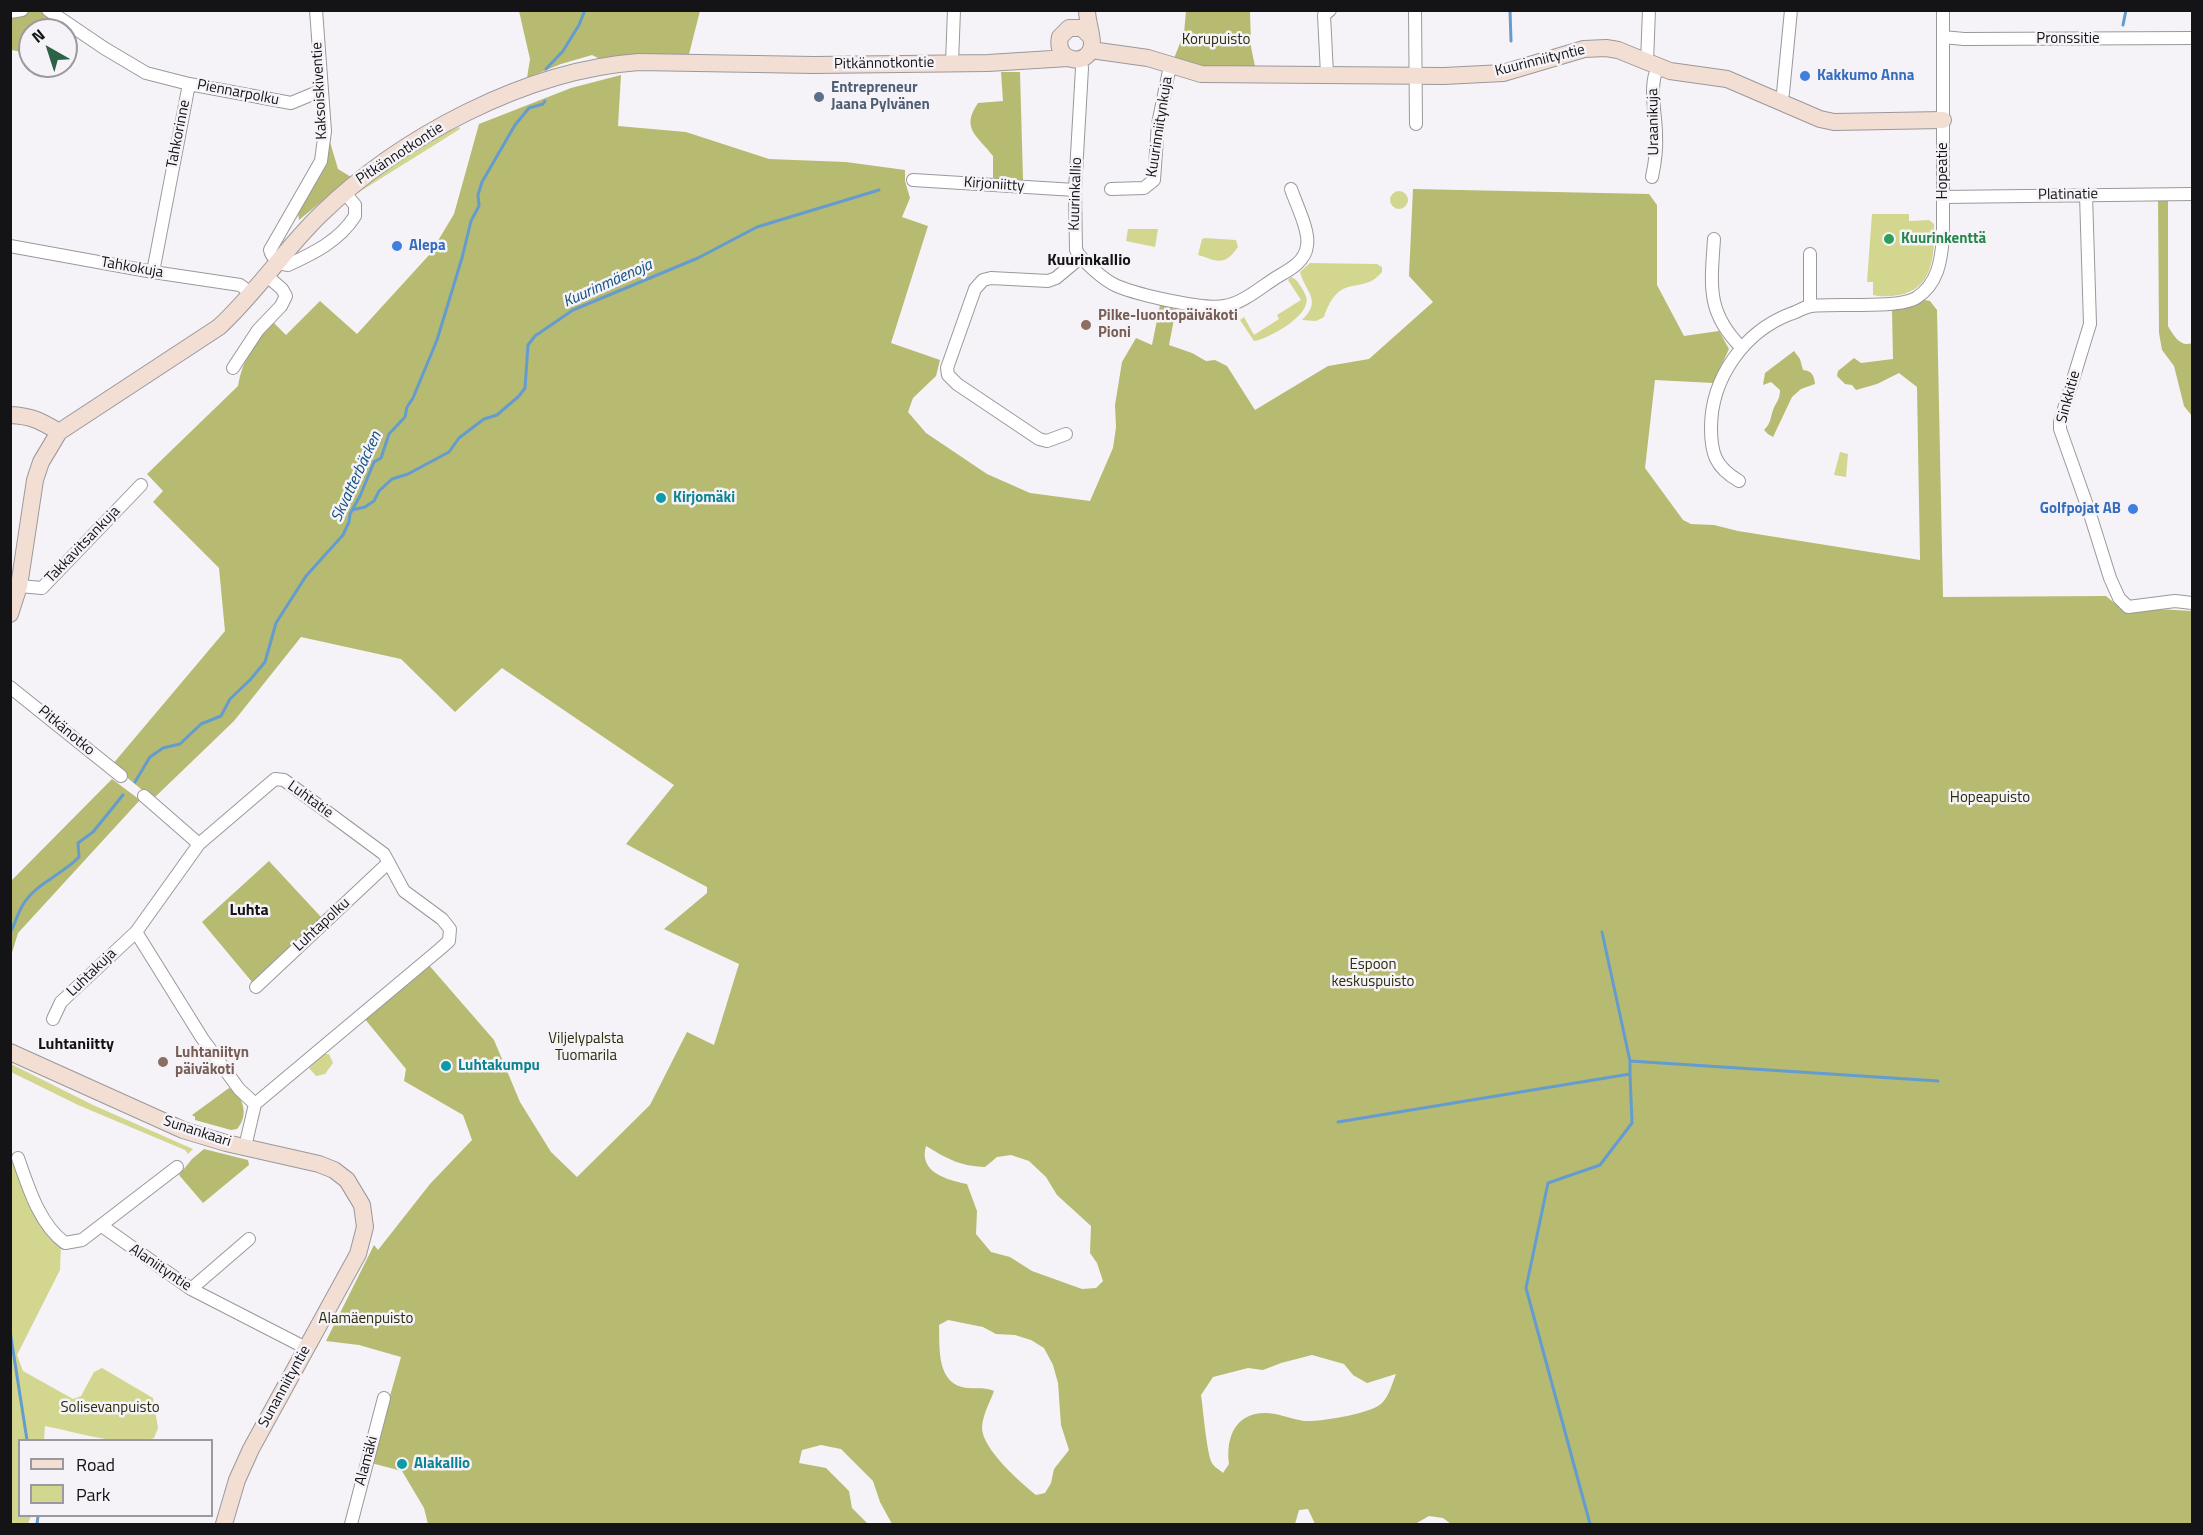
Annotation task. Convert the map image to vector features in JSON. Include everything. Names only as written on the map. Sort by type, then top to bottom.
[{"type":"street","points":[[10,12],[22,10]]},
{"type":"street","name":"Tahkorinne","points":[[48,10],[146,73],[189,84],[153,272]]},
{"type":"street","name":"Kaksoiskiventie","points":[[279,262],[270,250],[321,160],[325,131],[320,91],[316,10]]},
{"type":"street","points":[[952,63],[954,10]]},
{"type":"street","points":[[1078,49],[1085,30],[1073,27],[1079,10]]},
{"type":"street","points":[[1078,49],[1087,10]]},
{"type":"street","points":[[1327,74],[1324,15],[1330,10]]},
{"type":"street","points":[[1415,10],[1416,124]]},
{"type":"street","name":"Uraanikuja","points":[[1648,10],[1654,80],[1656,154],[1652,177]]},
{"type":"street","points":[[1780,103],[1783,93],[1791,10]]},
{"type":"street","name":"Hopeatie","points":[[1810,306],[1914,300],[1935,279],[1941,262],[1943,197],[1942,10]]},
{"type":"street","name":"Pronssitie","points":[[1943,37],[1964,39],[2193,38]]},
{"type":"street","name":"Kuurinniityntie","points":[[1078,49],[1148,58],[1201,74],[1223,75],[1503,73],[1592,48],[1618,50],[1682,74],[1727,79],[1808,115],[1834,122],[1943,120]]},
{"type":"street","name":"Pitkännotkontie","points":[[10,614],[19,586],[35,480],[41,462],[59,432],[204,339],[252,294],[318,217],[344,192],[419,139],[474,109],[520,90],[596,67],[639,62],[814,65],[1014,62],[1078,49]]},
{"type":"street","name":"Kuurinkallio","points":[[1078,49],[1082,68],[1075,190],[1075,243],[1080,258]]},
{"type":"street","name":"Kuurinniitynkuja","points":[[1111,189],[1144,188],[1154,180],[1158,124],[1170,66]]},
{"type":"street","name":"Piennarpolku","points":[[189,84],[291,103],[320,91]]},
{"type":"street","name":"Kirjoniitty","points":[[913,180],[1075,190]]},
{"type":"street","points":[[1066,434],[1047,441],[1029,434],[957,384],[948,375],[947,369],[979,283],[991,278],[1048,281],[1056,278],[1080,258],[1115,285],[1150,295],[1212,307],[1226,306],[1293,268],[1304,256],[1308,238],[1291,189]]},
{"type":"street","points":[[279,262],[288,266],[327,244],[346,229],[355,216],[356,210],[344,192]]},
{"type":"street","name":"Platinatie","points":[[1943,197],[2193,194]]},
{"type":"street","name":"Sinkkitie","points":[[2086,195],[2090,324],[2060,422],[2060,429],[2110,578],[2119,598],[2128,607],[2175,601],[2193,603]]},
{"type":"street","points":[[1714,239],[1711,288],[1713,300],[1725,331],[1741,347]]},
{"type":"street","name":"Tahkokuja","points":[[10,246],[240,285],[252,294]]},
{"type":"street","points":[[1739,481],[1727,473],[1714,456],[1711,414],[1720,383],[1741,347],[1767,326],[1810,306],[1810,254]]},
{"type":"street","points":[[233,368],[258,330],[281,306],[286,296],[282,289],[267,276]]},
{"type":"street","points":[[10,415],[24,415],[41,420],[59,432]]},
{"type":"street","name":"Takkavitsankuja","points":[[19,586],[42,588],[141,485]]},
{"type":"street","name":"Pitkänotko","points":[[10,687],[122,776]]},
{"type":"street","name":"Luhtatie","points":[[136,932],[199,844],[275,779],[284,780],[384,854],[404,891],[442,919],[450,929],[449,941],[255,1104]]},
{"type":"street","points":[[144,796],[199,844]]},
{"type":"street","name":"Luhtapolku","points":[[256,987],[388,862]]},
{"type":"street","points":[[136,932],[202,1038],[239,1089],[255,1104],[245,1147]]},
{"type":"street","name":"Luhtakuja","points":[[53,1018],[61,1002],[136,932]]},
{"type":"street","name":"Sunankaari","points":[[10,1052],[183,1130],[319,1164],[334,1170],[347,1180],[356,1193],[362,1205],[365,1220]]},
{"type":"street","points":[[18,1158],[42,1216],[58,1238],[65,1243],[82,1240],[177,1167]]},
{"type":"street","name":"Sunanniityntie","points":[[224,1524],[237,1480],[251,1449],[358,1254],[363,1239],[365,1220]]},
{"type":"street","name":"Alaniityntie","points":[[102,1226],[191,1289],[306,1348]]},
{"type":"street","points":[[191,1289],[249,1239]]},
{"type":"street","name":"Alamäki","points":[[351,1524],[384,1398]]},
{"type":"green space","points":[[44,11],[53,18],[18,18],[18,51],[11,50],[10,14]]},
{"type":"green space","points":[[519,11],[700,11],[688,58],[600,59],[592,55],[561,64],[527,78],[530,59]]},
{"type":"green space","name":"Korupuisto","points":[[1186,11],[1250,11],[1251,47],[1256,71],[1217,71],[1173,61],[1184,33]]},
{"type":"green space","points":[[1001,72],[1020,72],[1023,180],[993,179],[993,156],[973,132],[971,126],[973,112],[978,103],[1003,101]]},
{"type":"green space","name":"Espoon keskuspuisto","points":[[621,75],[618,126],[686,132],[769,159],[846,162],[905,170],[905,181],[910,198],[902,217],[928,226],[891,343],[940,360],[936,376],[913,398],[908,412],[926,433],[987,474],[1030,493],[1090,501],[1113,448],[1116,427],[1115,405],[1122,362],[1136,338],[1152,345],[1160,305],[1176,309],[1169,345],[1206,361],[1215,360],[1227,366],[1255,410],[1328,366],[1369,359],[1433,302],[1409,276],[1413,189],[1649,194],[1657,205],[1657,285],[1684,336],[1719,331],[1729,349],[1713,383],[1655,380],[1645,468],[1683,520],[1691,524],[1714,525],[1738,531],[1920,560],[1917,387],[1899,373],[1877,384],[1856,390],[1837,376],[1838,371],[1854,358],[1861,363],[1893,359],[1892,310],[1912,306],[1925,300],[1930,301],[1937,310],[1943,597],[2106,596],[2125,612],[2157,609],[2192,611],[2192,1524],[1451,1524],[1443,1518],[1429,1516],[1415,1524],[1315,1524],[1308,1509],[1299,1510],[1295,1524],[892,1524],[880,1502],[873,1481],[841,1449],[821,1445],[802,1450],[799,1463],[826,1468],[849,1491],[852,1508],[868,1524],[428,1524],[424,1508],[402,1471],[371,1463],[401,1357],[359,1345],[326,1341],[374,1245],[378,1250],[430,1184],[472,1140],[463,1115],[404,1081],[406,1069],[364,1018],[428,964],[494,1040],[520,1102],[551,1152],[577,1177],[650,1105],[687,1032],[714,1045],[739,964],[664,929],[707,893],[707,887],[626,844],[674,785],[502,668],[455,712],[401,659],[301,637],[234,721],[153,799],[112,765],[225,631],[219,568],[153,502],[163,491],[147,474],[238,386],[250,351],[272,321],[286,335],[320,301],[357,334],[430,254],[454,214],[479,124],[571,88]],"holes":[[[926,1146],[954,1161],[968,1165],[985,1167],[997,1157],[1011,1155],[1029,1161],[1046,1177],[1057,1195],[1091,1226],[1090,1253],[1097,1263],[1103,1281],[1096,1288],[1082,1289],[1032,1271],[1010,1257],[991,1252],[976,1234],[977,1211],[967,1184],[943,1177],[930,1168],[926,1162]],[[948,1320],[983,1327],[996,1334],[1015,1335],[1031,1340],[1044,1348],[1053,1365],[1058,1383],[1061,1425],[1069,1450],[1054,1469],[1051,1483],[1045,1493],[1036,1495],[1012,1474],[988,1445],[982,1427],[994,1391],[962,1387],[948,1377],[941,1361],[939,1325]],[[1312,1355],[1344,1364],[1353,1375],[1367,1383],[1396,1374],[1382,1403],[1359,1413],[1311,1421],[1263,1413],[1244,1419],[1233,1433],[1228,1452],[1229,1464],[1223,1473],[1214,1466],[1210,1459],[1201,1395],[1213,1377],[1248,1368],[1263,1370]]]},
{"type":"green space","points":[[459,127],[460,129],[356,194],[355,192],[423,142]]},
{"type":"green space","points":[[330,142],[338,169],[351,177],[299,220],[298,213],[325,163]]},
{"type":"green space","points":[[1395,191],[1403,191],[1408,196],[1406,207],[1395,209],[1390,204],[1390,196]]},
{"type":"green space","points":[[2158,197],[2168,197],[2168,326],[2181,342],[2192,343],[2192,416],[2184,406],[2174,366],[2162,350],[2159,333]]},
{"type":"green space","points":[[1872,214],[1909,214],[1909,221],[1929,220],[1934,224],[1934,249],[1929,271],[1924,281],[1916,288],[1892,296],[1873,295],[1873,282],[1867,282]]},
{"type":"green space","points":[[1128,229],[1158,229],[1155,247],[1126,241]]},
{"type":"green space","points":[[1202,239],[1236,240],[1238,247],[1229,258],[1220,261],[1211,259],[1198,255]]},
{"type":"green space","points":[[1310,263],[1377,264],[1382,267],[1382,272],[1366,283],[1351,286],[1337,294],[1324,317],[1316,321],[1302,320],[1308,313],[1312,301],[1300,272]]},
{"type":"green space","points":[[1291,277],[1298,282],[1305,295],[1307,302],[1303,310],[1292,322],[1254,341],[1240,320],[1244,317],[1254,335],[1279,319],[1277,315],[1301,300],[1288,280]]},
{"type":"green space","points":[[1794,351],[1800,359],[1803,370],[1812,374],[1815,384],[1801,389],[1792,397],[1773,437],[1764,430],[1779,399],[1780,390],[1771,382],[1763,385],[1765,373]]},
{"type":"green space","points":[[1840,452],[1848,454],[1846,477],[1834,475]]},
{"type":"green space","points":[[112,779],[140,800],[18,933],[11,956],[11,881]]},
{"type":"green space","points":[[269,861],[321,917],[252,982],[202,922]]},
{"type":"green space","points":[[323,1054],[329,1054],[333,1063],[325,1074],[316,1076],[309,1068]]},
{"type":"green space","points":[[11,1064],[93,1105],[193,1149],[188,1154],[185,1150],[78,1105],[11,1072]]},
{"type":"green space","points":[[229,1088],[238,1096],[244,1112],[237,1129],[231,1130],[195,1120],[192,1115]]},
{"type":"green space","name":"Solisevanpuisto","points":[[10,1146],[20,1177],[61,1245],[60,1270],[17,1355],[23,1371],[73,1399],[81,1396],[94,1372],[102,1368],[153,1398],[158,1428],[154,1438],[150,1439],[107,1439],[45,1426],[44,1439],[18,1439],[18,1517],[31,1517],[28,1524],[10,1524]]},
{"type":"green space","points":[[204,1149],[248,1160],[249,1165],[203,1203],[179,1175]]},
{"type":"waterway","name":"Skvatterbäcken","points":[[546,69],[563,51],[579,25],[585,10]]},
{"type":"waterway","points":[[1510,10],[1511,41]]},
{"type":"waterway","points":[[2123,25],[2126,10]]},
{"type":"waterway","name":"Skvatterbäcken","points":[[135,782],[150,757],[163,748],[180,744],[201,724],[221,716],[230,699],[265,662],[276,623],[306,576],[343,535],[374,462],[381,458],[389,434],[405,417],[407,407],[437,340],[471,221],[479,206],[478,195],[482,182],[515,125],[529,108],[543,104],[545,101]]},
{"type":"waterway","name":"Kuurinmäenoja","points":[[352,510],[365,507],[374,501],[379,491],[392,479],[408,474],[449,452],[459,438],[484,419],[497,415],[519,396],[525,388],[528,345],[535,336],[573,310],[698,258],[757,227],[879,190]]},
{"type":"waterway","name":"Skvatterbäcken","points":[[10,933],[29,896],[79,857],[78,843],[93,832],[123,795]]},
{"type":"waterway","points":[[1602,932],[1630,1061]]},
{"type":"waterway","points":[[1338,1122],[1630,1074],[1630,1061],[1938,1081]]},
{"type":"waterway","points":[[1590,1524],[1526,1288],[1548,1183],[1600,1165],[1632,1123],[1630,1074]]},
{"type":"waterway","name":"Skvatterbäcken","points":[[10,1331],[27,1439]]},
{"type":"waterway","name":"Skvatterbäcken","points":[[37,1524],[38,1517]]},
{"type":"place","name":"Kakkumo Anna","points":[[1805,76]]},
{"type":"place","name":"Entrepreneur Jaana Pylvänen","points":[[819,97]]},
{"type":"place","name":"Kuurinkenttä","points":[[1889,239]]},
{"type":"place","name":"Alepa","points":[[397,246]]},
{"type":"place","name":"Pilke-luontopäiväkoti Pioni","points":[[1086,325]]},
{"type":"place","name":"Kirjomäki","points":[[661,498]]},
{"type":"place","name":"Golfpojat AB","points":[[2133,509]]},
{"type":"place","name":"Luhtaniityn päiväkoti","points":[[163,1062]]},
{"type":"place","name":"Luhtakumpu","points":[[446,1066]]},
{"type":"place","name":"Alakallio","points":[[402,1464]]},
{"type":"district","name":"Kuurinkallio","points":[[1089,261]]},
{"type":"district","name":"Luhta","points":[[249,911]]},
{"type":"district","name":"Luhtaniitty","points":[[76,1045]]},
{"type":"park label","name":"Hopeapuisto","points":[[1990,798]]},
{"type":"park label","name":"Viljelypalsta Tuomarila","points":[[586,1048]]},
{"type":"park label","name":"Alamäenpuisto","points":[[366,1319]]}]
